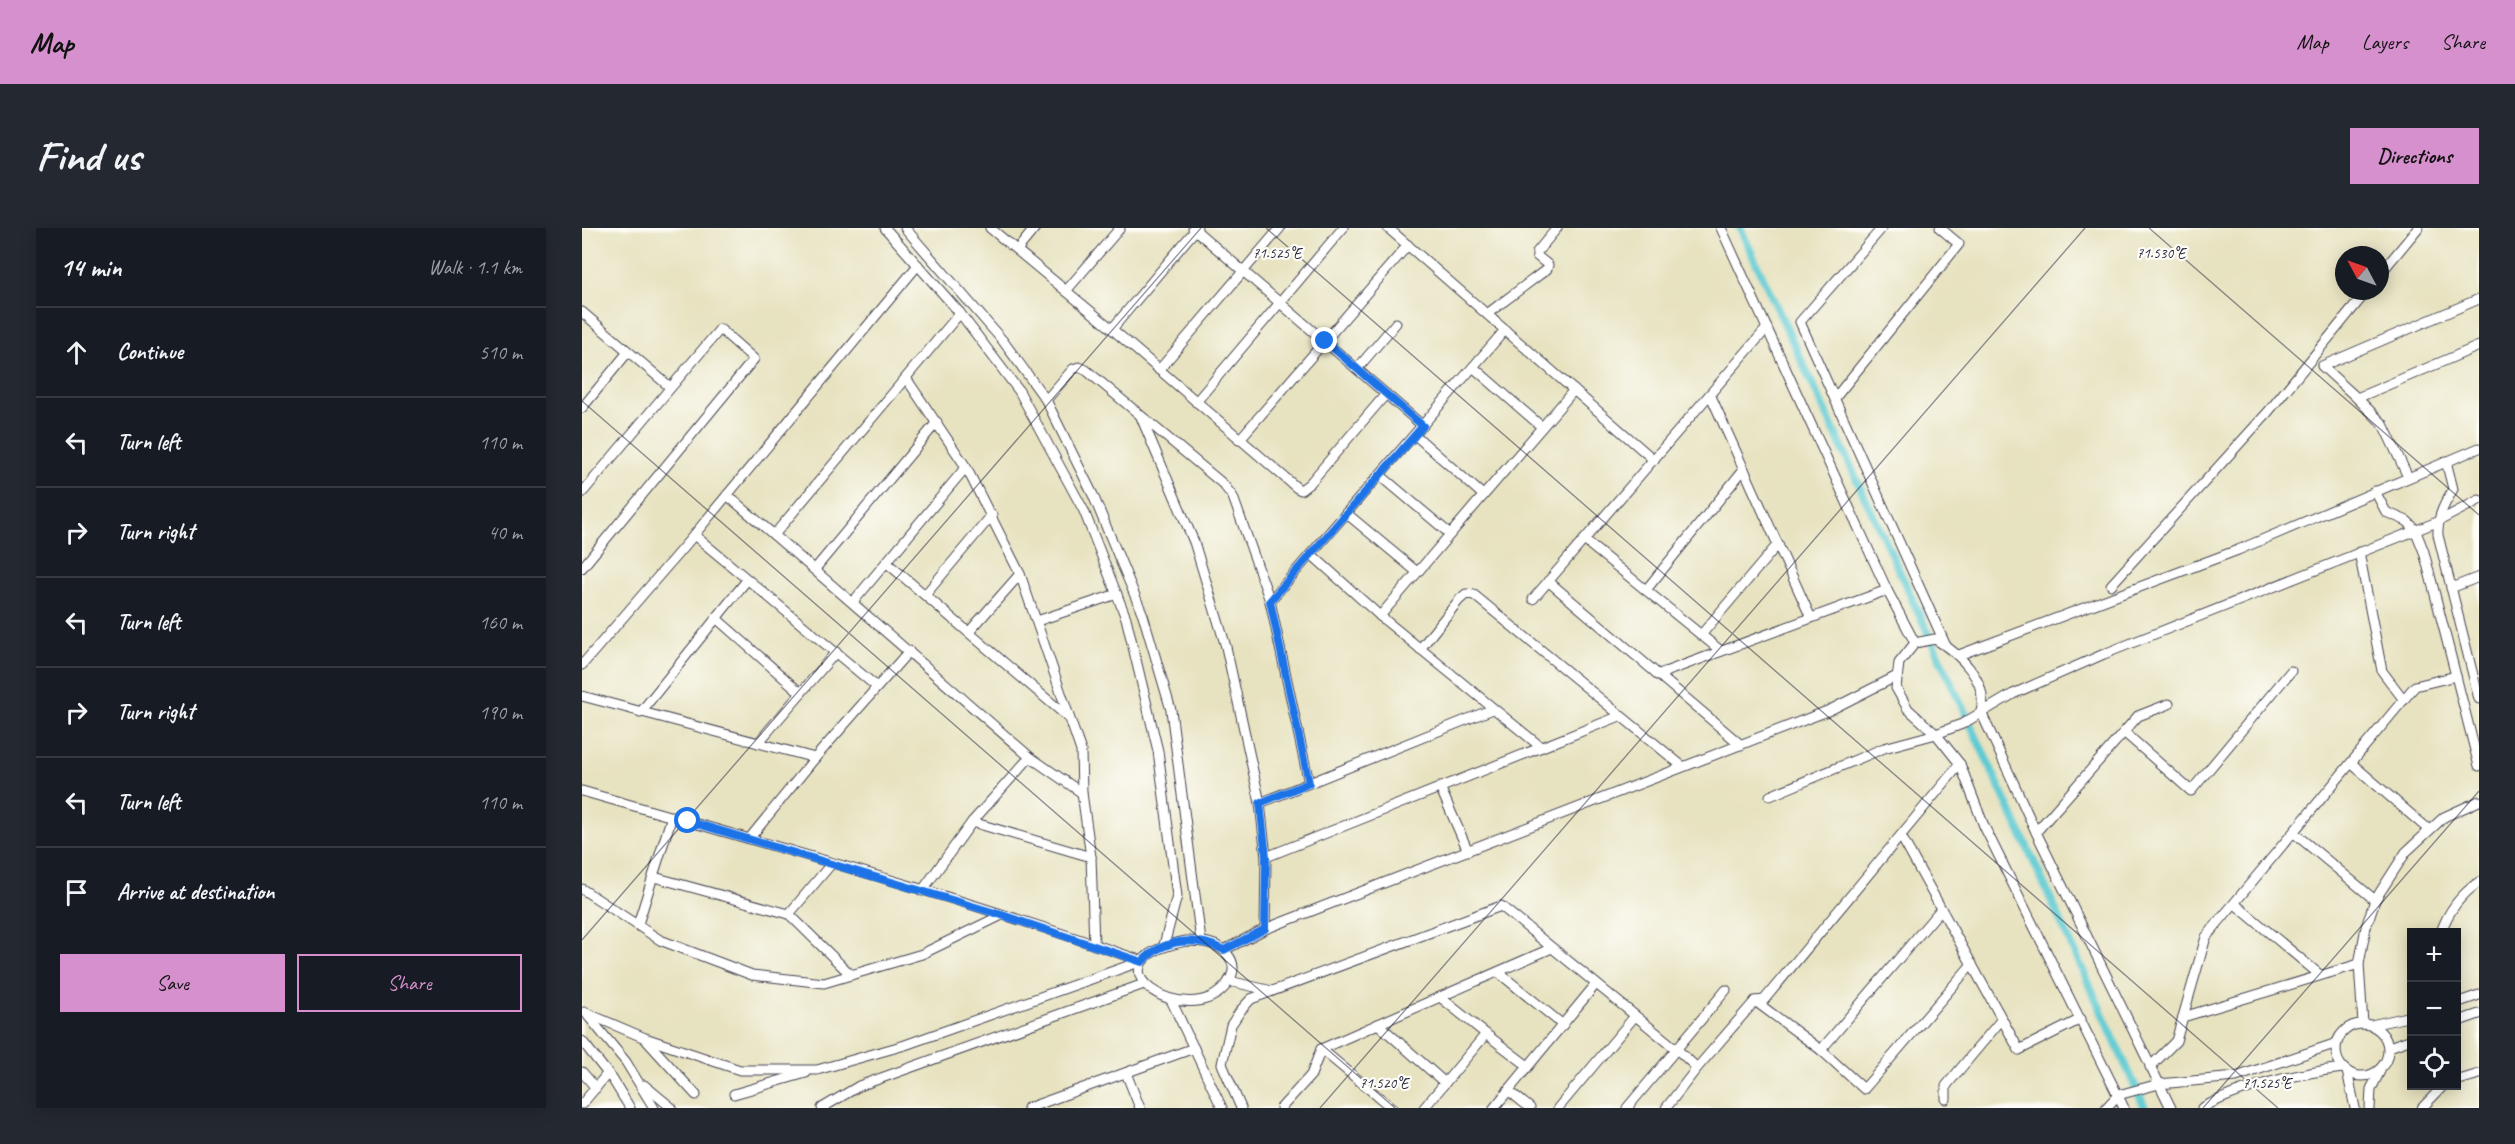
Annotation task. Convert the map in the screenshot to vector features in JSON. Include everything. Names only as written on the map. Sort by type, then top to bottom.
[{"type":"street","points":[[885,228],[960,313],[1018,391],[1084,511],[1117,594],[1126,618],[1158,751],[1177,896],[1164,945]]},
{"type":"street","points":[[905,228],[1004,341],[1046,400],[1093,495],[1143,615],[1171,710],[1201,941]]},
{"type":"street","points":[[990,228],[1301,490],[1310,483],[1386,394]]},
{"type":"street","points":[[1017,250],[1035,228]]},
{"type":"street","points":[[1066,291],[1120,228]]},
{"type":"street","points":[[1160,370],[1280,228]]},
{"type":"street","points":[[1196,402],[1282,304],[1343,228]]},
{"type":"street","points":[[1388,228],[1654,460]]},
{"type":"street","points":[[1487,314],[1547,269],[1548,265],[1537,256],[1537,252],[1557,228]]},
{"type":"street","points":[[1721,228],[1887,590],[1915,643]]},
{"type":"street","points":[[1882,228],[1800,322],[1946,646]]},
{"type":"street","points":[[1835,398],[1959,244],[1940,228]]},
{"type":"street","points":[[2389,263],[2418,228]]},
{"type":"street","points":[[1112,329],[1195,229],[1423,426]]},
{"type":"street","points":[[1239,440],[1408,245]]},
{"type":"street","points":[[582,665],[694,535],[918,266]]},
{"type":"street","points":[[2408,477],[2383,424],[2322,366],[2479,298]]},
{"type":"street","points":[[2111,585],[2268,412],[2360,300]]},
{"type":"street","points":[[582,312],[670,387]]},
{"type":"street","points":[[774,535],[960,313]]},
{"type":"street","points":[[1357,369],[1395,323]]},
{"type":"street","points":[[1533,599],[1767,328]]},
{"type":"street","points":[[582,493],[720,329],[754,359],[582,568]]},
{"type":"street","points":[[1270,601],[1505,330]]},
{"type":"street","points":[[2357,398],[2479,346]]},
{"type":"street","points":[[582,408],[628,352]]},
{"type":"street","points":[[1046,400],[1073,369],[1079,367],[1086,370],[1223,484],[1233,497],[1270,601],[1309,783]]},
{"type":"street","points":[[1473,367],[1542,427]]},
{"type":"street","points":[[906,378],[966,467],[1020,573],[1081,751],[1082,793],[1091,857],[1094,945]]},
{"type":"street","points":[[1380,616],[1574,390]]},
{"type":"street","points":[[1710,394],[1811,618]]},
{"type":"street","points":[[1141,415],[1194,542],[1226,647],[1260,803],[1266,857],[1265,929]]},
{"type":"street","points":[[815,569],[937,422]]},
{"type":"street","points":[[1415,435],[1483,495]]},
{"type":"street","points":[[1959,655],[2238,550],[2479,448]]},
{"type":"street","points":[[2446,461],[2453,489],[2442,507],[2438,522],[2438,536],[2479,699]]},
{"type":"street","points":[[853,602],[966,467]]},
{"type":"street","points":[[1646,590],[1744,469]]},
{"type":"street","points":[[1380,475],[1450,534]]},
{"type":"street","points":[[2375,491],[2386,512],[2407,521],[2415,529],[2424,552],[2479,766]]},
{"type":"street","points":[[727,495],[1030,757],[1082,793]]},
{"type":"street","points":[[1770,796],[1884,748],[1936,734],[2013,694],[2104,654],[2415,529],[2438,522],[2479,500]]},
{"type":"street","points":[[1347,513],[1417,572]]},
{"type":"street","points":[[925,595],[992,515]]},
{"type":"street","points":[[694,535],[877,687]]},
{"type":"street","points":[[1584,540],[1721,651]]},
{"type":"street","points":[[1701,635],[1778,544]]},
{"type":"street","points":[[2359,552],[2382,671],[2403,700]]},
{"type":"street","points":[[1311,554],[1380,616],[1541,747]]},
{"type":"street","points":[[886,562],[1070,718]]},
{"type":"street","points":[[969,632],[1020,573]]},
{"type":"street","points":[[2451,588],[2479,577]]},
{"type":"street","points":[[640,713],[747,579]]},
{"type":"street","points":[[1548,581],[1741,745]]},
{"type":"street","points":[[1658,675],[1887,590]]},
{"type":"street","points":[[1036,621],[1117,594]]},
{"type":"street","points":[[1420,649],[1459,600],[1466,594],[1474,595],[1682,766]]},
{"type":"street","points":[[716,618],[801,693]]},
{"type":"street","points":[[2124,1108],[1984,826],[1960,764],[1936,734],[1908,709],[1896,688],[1899,663],[1915,643],[1935,639],[1959,655],[1972,671],[1984,700],[1981,712],[2036,832],[2171,1108]]},
{"type":"street","points":[[749,839],[815,758],[909,651]]},
{"type":"street","points":[[758,743],[836,652]]},
{"type":"street","points":[[2125,733],[2191,791],[2291,671]]},
{"type":"street","points":[[1224,950],[1265,929],[1830,710],[1897,676]]},
{"type":"street","points":[[2150,1067],[2176,1041],[2206,937],[2415,686],[2456,676]]},
{"type":"street","points":[[582,696],[815,758]]},
{"type":"street","points":[[2036,832],[2138,716],[2169,704]]},
{"type":"street","points":[[1260,803],[1493,709]]},
{"type":"street","points":[[1266,857],[1620,716]]},
{"type":"street","points":[[922,891],[972,822],[1030,757]]},
{"type":"street","points":[[1666,1108],[1755,1001],[1764,999],[1960,764]]},
{"type":"street","points":[[2351,764],[2429,830]]},
{"type":"street","points":[[1440,787],[1468,851]]},
{"type":"street","points":[[582,791],[832,863],[1002,915],[1142,962]]},
{"type":"street","points":[[2367,1024],[2359,964],[2366,927],[2375,900],[2406,852],[2429,830],[2444,817],[2479,801]]},
{"type":"street","points":[[638,924],[672,816]]},
{"type":"street","points":[[972,822],[1091,857]]},
{"type":"street","points":[[2294,833],[2375,900]]},
{"type":"street","points":[[1901,836],[2019,1050],[2081,1019]]},
{"type":"street","points":[[789,914],[832,863]]},
{"type":"street","points":[[654,878],[789,914],[851,975]]},
{"type":"street","points":[[2443,928],[2447,915],[2468,890],[2479,882]]},
{"type":"street","points":[[582,889],[660,940],[752,975],[824,983],[922,954],[1002,915]]},
{"type":"street","points":[[2235,904],[2320,975]]},
{"type":"street","points":[[1241,1108],[1222,1064],[1231,1025],[1251,999],[1275,992],[1501,906],[1677,1049],[1697,1068]]},
{"type":"street","points":[[1821,1050],[1941,909]]},
{"type":"street","points":[[734,1094],[906,1045],[1142,962],[1152,951],[1164,945],[1201,941],[1224,950],[1233,962],[1232,976],[1222,991],[1208,998],[1190,1001],[1172,1000],[1155,993],[1144,984],[1140,972],[1142,962]]},
{"type":"street","points":[[1281,1108],[1311,1075],[1321,1049],[1552,948]]},
{"type":"street","points":[[1755,1001],[1821,1050],[1864,1089],[1972,964]]},
{"type":"street","points":[[2183,1017],[2359,964]]},
{"type":"street","points":[[1498,972],[1563,1025]]},
{"type":"street","points":[[1229,981],[1275,992]]},
{"type":"street","points":[[822,1108],[859,1086],[1144,984]]},
{"type":"street","points":[[1494,1108],[1596,984]]},
{"type":"street","points":[[1627,1108],[1726,990]]},
{"type":"street","points":[[2461,1002],[2479,995]]},
{"type":"street","points":[[1440,997],[1528,1066]]},
{"type":"street","points":[[1172,1000],[1222,1108]]},
{"type":"street","points":[[583,1011],[645,1038],[740,1070],[817,1070]]},
{"type":"street","points":[[583,1011],[613,1044],[654,1108]]},
{"type":"street","points":[[2461,1021],[2479,1014]]},
{"type":"street","points":[[1557,1108],[1635,1016]]},
{"type":"street","points":[[2355,1108],[2345,1069],[2336,1053],[2337,1042],[2347,1029],[2407,1017]]},
{"type":"street","points":[[1946,1099],[1946,1086],[2002,1019]]},
{"type":"street","points":[[1378,1024],[1445,1083]]},
{"type":"street","points":[[2367,1024],[2381,1031],[2388,1047],[2387,1059],[2371,1089],[2370,1108]]},
{"type":"street","points":[[1424,1108],[1486,1034]]},
{"type":"street","points":[[645,1038],[696,1095]]},
{"type":"street","points":[[582,1041],[608,1073],[630,1108]]},
{"type":"street","points":[[2388,1047],[2407,1041]]},
{"type":"street","points":[[2106,1108],[2118,1095],[2159,1084],[2236,1077],[2337,1042]]},
{"type":"street","points":[[1029,1108],[1194,1048]]},
{"type":"street","points":[[1321,1049],[1392,1108]]},
{"type":"street","points":[[2202,1108],[2216,1100],[2307,1072],[2345,1069],[2362,1076],[2372,1074],[2381,1068]]},
{"type":"street","points":[[582,1072],[596,1088]]},
{"type":"street","points":[[582,1104],[608,1073]]},
{"type":"street","points":[[1126,1073],[1140,1108]]},
{"type":"street","points":[[2461,1080],[2479,1074]]},
{"type":"street","points":[[638,1080],[672,1108]]},
{"type":"street","points":[[1508,1090],[1530,1108]]},
{"type":"street","points":[[2422,1108],[2439,1090]]},
{"type":"waterway","points":[[1740,228],[2024,840],[2145,1108]]},
{"type":"route","points":[[688,821],[1002,915],[1142,962],[1152,951],[1164,945],[1201,941],[1224,950],[1265,929],[1266,857],[1260,803],[1309,783],[1270,601],[1423,426],[1325,341]]}]
